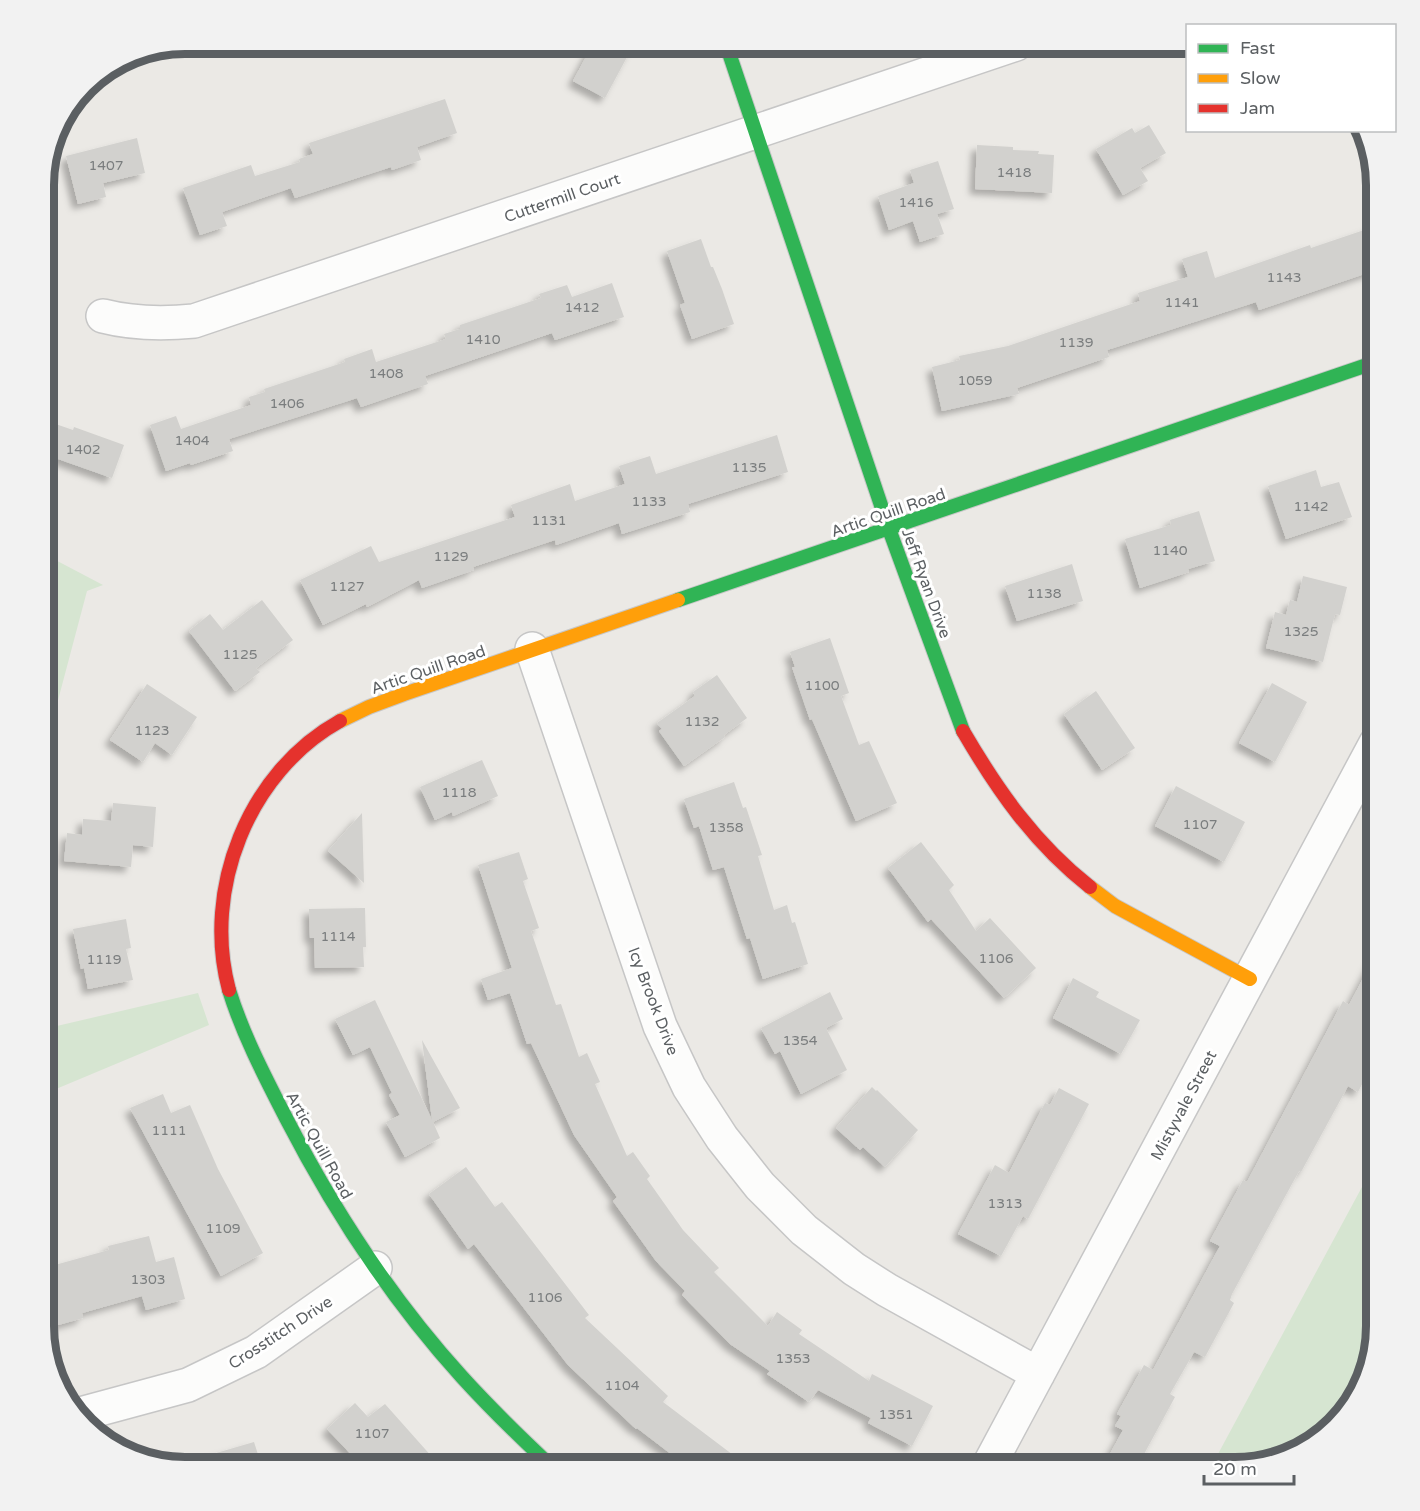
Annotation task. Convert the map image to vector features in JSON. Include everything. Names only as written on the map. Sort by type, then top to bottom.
[{"type":"street","name":"Jeff Ryan Drive","points":[[729,54],[890,529],[960,726],[991,779],[1029,829],[1070,870],[1115,906],[1250,979]]},
{"type":"street","name":"Cuttermill Court","points":[[104,316],[122,321],[158,325],[194,321],[986,54]]},
{"type":"street","name":"Artic Quill Road","points":[[542,1457],[485,1401],[432,1341],[375,1268],[303,1153],[263,1074],[228,988],[221,932],[221,912],[227,872],[241,832],[261,794],[288,762],[319,734],[360,710],[1366,366]]},
{"type":"street","name":"Icy Brook Drive","points":[[532,650],[660,1026],[689,1087],[722,1138],[760,1186],[804,1230],[854,1269],[887,1290],[1038,1374]]},
{"type":"street","name":"Mistyvale Street","points":[[993,1457],[1366,763]]},
{"type":"street","name":"Crosstitch Drive","points":[[87,1412],[188,1385],[237,1362],[255,1352],[375,1268]]},
{"type":"green space","points":[[54,559],[103,585],[87,591],[54,715]]},
{"type":"green space","points":[[198,993],[209,1025],[54,1090],[54,1027]]},
{"type":"green space","points":[[1366,1180],[1365,1343],[1362,1360],[1348,1391],[1339,1406],[1315,1430],[1285,1447],[1252,1456],[1216,1457]]},
{"type":"building","points":[[588,54],[629,54],[605,98],[573,81]]},
{"type":"building","points":[[445,99],[457,133],[417,147],[421,160],[392,170],[391,167],[295,198],[291,188],[222,212],[227,226],[200,235],[183,188],[251,165],[255,176],[300,162],[299,159],[313,154],[309,143]]},
{"type":"building","points":[[1149,125],[1166,153],[1140,168],[1148,181],[1123,195],[1096,149],[1132,128],[1135,133]]},
{"type":"building","points":[[137,138],[145,173],[103,183],[106,197],[78,204],[66,156]]},
{"type":"building","points":[[977,145],[1013,147],[1013,150],[1039,151],[1038,154],[1054,155],[1052,193],[975,189]]},
{"type":"building","points":[[938,161],[954,209],[937,214],[944,234],[920,242],[913,221],[889,230],[878,196],[914,183],[910,170]]},
{"type":"building","points":[[1366,229],[1366,273],[1259,310],[1256,302],[1107,350],[1109,357],[1017,388],[1019,394],[942,411],[932,367],[960,360],[959,356],[1008,346],[1140,301],[1138,293],[1188,277],[1182,259],[1207,251],[1215,278],[1310,245],[1311,248]]},
{"type":"building","points":[[701,239],[734,324],[692,339],[680,305],[685,303],[667,251]]},
{"type":"building","points":[[612,283],[624,317],[555,340],[552,333],[425,376],[428,384],[361,407],[357,398],[229,439],[233,451],[166,471],[150,425],[176,416],[181,429],[251,405],[249,397],[265,392],[264,389],[345,362],[344,359],[372,349],[376,362],[446,339],[444,334],[460,329],[460,325],[541,298],[539,294],[567,285],[572,297]]},
{"type":"building","points":[[54,423],[73,430],[74,427],[124,445],[112,478],[54,458]]},
{"type":"building","points":[[777,435],[788,472],[688,504],[690,512],[622,534],[619,523],[556,545],[555,540],[473,567],[474,570],[422,588],[419,580],[367,607],[366,604],[323,625],[300,580],[371,546],[379,562],[515,517],[511,505],[570,484],[575,501],[625,484],[619,466],[650,456],[656,474]]},
{"type":"building","points":[[1316,470],[1321,487],[1339,482],[1352,517],[1286,539],[1268,486]]},
{"type":"building","points":[[1199,511],[1215,561],[1140,588],[1125,539],[1171,525],[1170,520]]},
{"type":"building","points":[[1072,564],[1083,601],[1017,621],[1005,586]]},
{"type":"building","points":[[1303,576],[1347,587],[1340,615],[1335,614],[1323,662],[1266,648],[1275,612],[1286,615],[1290,600],[1297,602]]},
{"type":"building","points":[[262,600],[293,640],[256,668],[260,672],[235,691],[189,631],[210,614],[223,630]]},
{"type":"building","points":[[830,638],[849,693],[841,696],[859,745],[869,741],[897,803],[856,821],[812,719],[810,720],[792,667],[795,667],[790,652]]},
{"type":"building","points":[[717,675],[747,718],[684,766],[659,731],[662,729],[657,723],[695,696],[693,692]]},
{"type":"building","points":[[1272,683],[1307,702],[1275,762],[1239,743]]},
{"type":"building","points":[[147,684],[197,717],[172,755],[155,743],[143,762],[110,740]]},
{"type":"building","points":[[1096,691],[1135,748],[1102,770],[1064,714]]},
{"type":"building","points":[[482,760],[498,796],[453,816],[452,812],[435,820],[420,787]]},
{"type":"building","points":[[734,782],[743,808],[746,807],[762,855],[758,856],[774,910],[787,905],[792,923],[795,922],[808,964],[763,979],[750,938],[747,939],[724,867],[713,870],[699,826],[694,828],[684,799]]},
{"type":"building","points":[[1176,786],[1245,822],[1224,862],[1155,826]]},
{"type":"building","points":[[113,803],[156,807],[153,847],[133,845],[131,867],[64,861],[67,833],[82,835],[83,819],[111,821]]},
{"type":"building","points":[[362,813],[364,883],[328,851]]},
{"type":"building","points":[[921,842],[954,885],[949,890],[976,931],[990,918],[1036,968],[1004,998],[931,919],[928,922],[888,868]]},
{"type":"building","points":[[519,852],[528,879],[523,881],[539,928],[531,931],[556,1005],[561,1004],[579,1057],[587,1053],[600,1082],[595,1084],[627,1156],[633,1152],[650,1176],[647,1179],[683,1230],[719,1268],[714,1272],[768,1326],[777,1312],[802,1330],[799,1334],[869,1381],[872,1374],[933,1406],[912,1446],[868,1423],[871,1418],[818,1390],[809,1402],[767,1374],[770,1371],[730,1344],[682,1295],[685,1291],[656,1261],[613,1201],[617,1197],[574,1135],[531,1043],[527,1044],[510,993],[488,1000],[481,979],[512,968],[478,865]]},
{"type":"building","points":[[365,908],[364,967],[315,968],[314,938],[310,938],[309,909]]},
{"type":"building","points":[[126,919],[131,948],[126,949],[133,980],[88,989],[84,968],[81,969],[73,929]]},
{"type":"building","points":[[1366,973],[1366,1076],[1358,1092],[1348,1086],[1232,1294],[1230,1300],[1234,1303],[1205,1357],[1194,1352],[1170,1394],[1175,1397],[1142,1457],[1108,1457],[1123,1430],[1115,1426],[1121,1416],[1117,1414],[1144,1365],[1153,1370],[1220,1246],[1210,1241],[1243,1180],[1247,1182],[1343,1001],[1349,1005]]},
{"type":"building","points":[[1073,978],[1099,992],[1096,997],[1140,1020],[1121,1054],[1053,1018]]},
{"type":"building","points":[[830,992],[843,1019],[826,1028],[847,1070],[801,1094],[780,1051],[775,1054],[761,1028]]},
{"type":"building","points":[[375,1000],[432,1120],[422,1040],[460,1108],[433,1122],[440,1138],[405,1157],[386,1122],[400,1115],[389,1095],[392,1093],[370,1047],[353,1055],[335,1019]]},
{"type":"building","points":[[872,1087],[918,1130],[885,1167],[863,1147],[860,1150],[836,1128]]},
{"type":"building","points":[[1059,1088],[1089,1104],[1028,1219],[1023,1216],[1001,1256],[958,1234],[995,1165],[1009,1173],[1045,1103],[1050,1105]]},
{"type":"building","points":[[163,1094],[171,1113],[190,1105],[218,1169],[263,1253],[221,1276],[130,1108]]},
{"type":"building","points":[[466,1167],[495,1207],[502,1202],[589,1315],[585,1318],[668,1396],[663,1402],[736,1457],[675,1457],[636,1429],[568,1365],[474,1244],[468,1249],[429,1194]]},
{"type":"building","points":[[149,1236],[156,1262],[174,1257],[185,1299],[146,1310],[142,1296],[82,1313],[83,1318],[54,1326],[54,1265],[109,1250],[108,1246]]},
{"type":"building","points":[[355,1403],[368,1417],[385,1404],[432,1457],[354,1457],[327,1429]]},
{"type":"building","points":[[254,1442],[259,1457],[203,1457]]},
{"type":"traffic: fast","points":[[729,54],[889,529],[963,731]]},
{"type":"traffic: fast","points":[[678,600],[1366,365]]},
{"type":"traffic: fast","points":[[229,990],[262,1071],[304,1153],[366,1254],[436,1348],[542,1457]]},
{"type":"traffic: slow","points":[[340,721],[404,694],[678,600]]},
{"type":"traffic: slow","points":[[1090,887],[1115,906],[1250,979]]},
{"type":"traffic: jam","points":[[229,990],[222,952],[222,913],[228,874],[240,837],[257,802],[280,770],[308,743],[340,721]]},
{"type":"traffic: jam","points":[[963,731],[990,775],[1035,835],[1090,887]]}]
